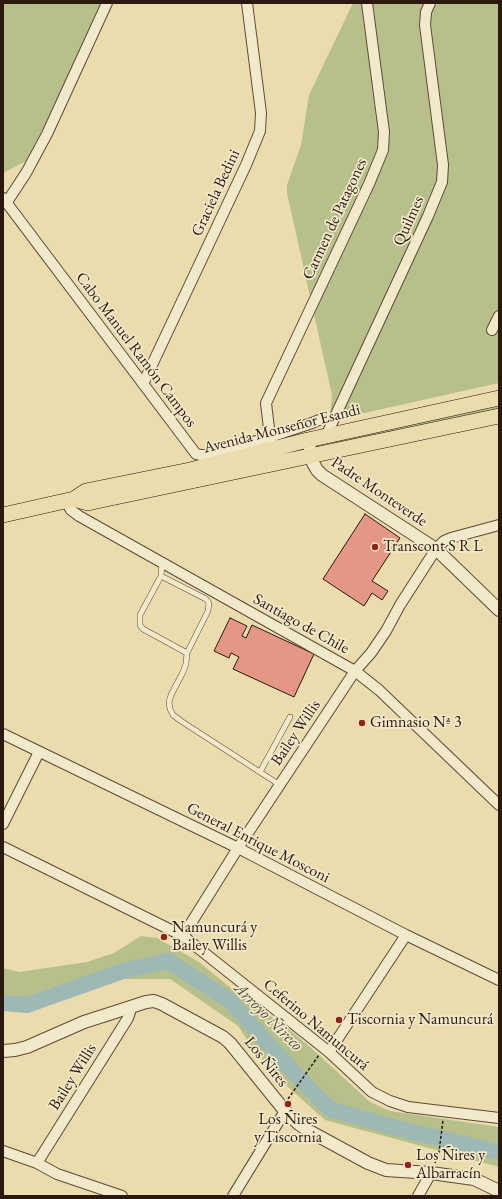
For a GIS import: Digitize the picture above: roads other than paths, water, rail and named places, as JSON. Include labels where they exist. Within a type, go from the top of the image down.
[{"type":"main road","name":"Avenida Monseñor Esandi","points":[[3,515],[70,500],[88,503],[308,440],[499,398]]},
{"type":"main road","name":"Avenida Monseñor Esandi","points":[[274,450],[312,456],[499,416]]},
{"type":"street","points":[[5,200],[26,173],[47,134],[107,3]]},
{"type":"street","name":"Graciela Bedini","points":[[142,384],[246,165],[260,131],[261,113],[246,3]]},
{"type":"street","name":"Carmen de Patagones","points":[[274,450],[266,403],[369,184],[383,150],[384,132],[367,3]]},
{"type":"street","name":"Quilmes","points":[[326,436],[428,216],[442,182],[443,164],[425,25],[426,12],[430,3]]},
{"type":"street","name":"Cabo Manuel Ramón Campos","points":[[5,200],[142,384],[192,450],[198,455],[274,450],[312,423],[319,420]]},
{"type":"street","points":[[492,330],[499,316]]},
{"type":"street","name":"Padre Monteverde","points":[[308,440],[317,470],[322,475],[436,549],[499,610]]},
{"type":"street","name":"Santiago de Chile","points":[[70,500],[69,508],[74,512],[355,671],[379,690],[499,805]]},
{"type":"street","points":[[436,549],[444,541],[451,538],[499,525]]},
{"type":"street","name":"Bailey Willis","points":[[183,936],[238,848],[355,671],[371,653],[386,631],[400,605],[436,549]]},
{"type":"street","name":"General Enrique Mosconi","points":[[3,734],[238,848],[499,980]]},
{"type":"street","points":[[3,824],[39,752]]},
{"type":"street","name":"Ceferino Namuncurá","points":[[3,847],[183,936],[329,1052],[372,1092],[390,1101],[408,1107],[499,1118]]},
{"type":"street","points":[[329,1052],[406,934]]},
{"type":"street","name":"Los Ñires","points":[[3,1051],[27,1047],[84,1022],[132,1006],[154,1001],[169,1007],[223,1037],[230,1043],[285,1111],[309,1131],[377,1168],[474,1179],[499,1191]]},
{"type":"street","name":"Bailey Willis","points":[[37,1163],[128,1018],[132,1006]]},
{"type":"street","points":[[233,1196],[285,1111]]},
{"type":"street","points":[[3,1151],[37,1163],[57,1174],[122,1196]]},
{"type":"street","points":[[418,1196],[431,1173]]},
{"type":"lane","points":[[162,563],[161,576],[140,615],[140,625],[144,629],[187,653]]},
{"type":"lane","points":[[161,576],[206,599],[209,603],[208,611],[187,653],[184,672],[169,702],[173,715],[193,730],[280,785]]},
{"type":"lane","points":[[260,772],[290,717]]},
{"type":"waterway","name":"Arroyo Ñireco","points":[[3,1003],[27,1005],[126,970],[168,961],[230,1001],[297,1076],[330,1109],[396,1128],[499,1152]]},
{"type":"place","name":"Transcont S R L","points":[[375,547]]},
{"type":"place","name":"Gimnasio Nª 3","points":[[362,723]]},
{"type":"place","name":"Namuncurá y Bailey Willis","points":[[164,937]]},
{"type":"place","name":"Tiscornia y Namuncurá","points":[[339,1020]]},
{"type":"place","name":"Los Ñires y Tiscornia","points":[[288,1104]]},
{"type":"place","name":"Los Ñires y Albarracín","points":[[408,1165]]}]
